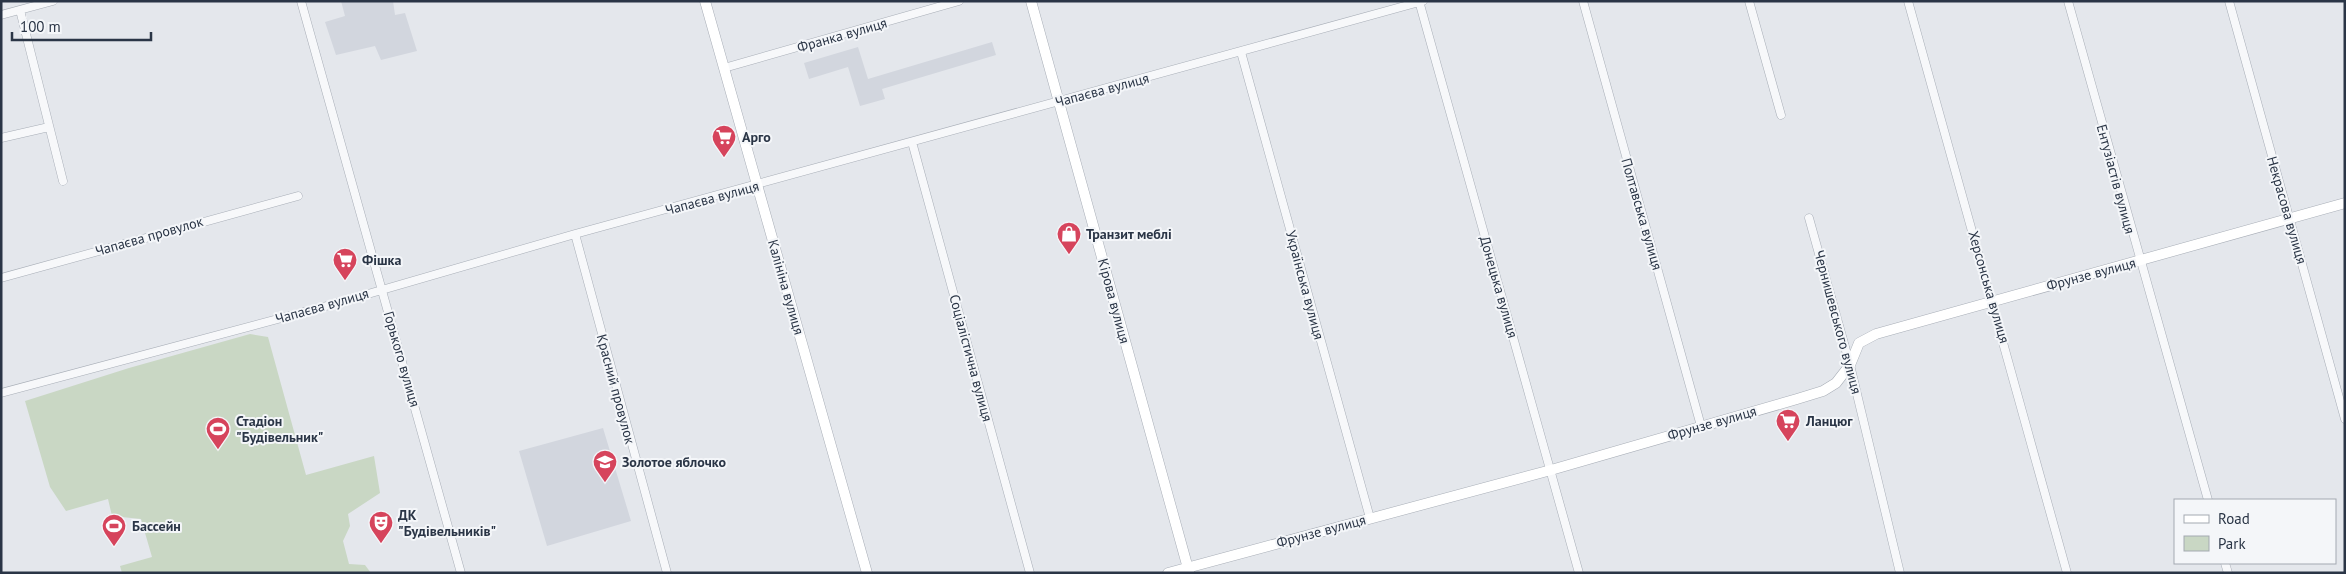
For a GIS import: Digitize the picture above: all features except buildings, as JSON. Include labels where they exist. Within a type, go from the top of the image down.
[{"type":"street","points":[[1,15],[53,1]]},
{"type":"street","name":"Горького вулиця","points":[[301,1],[461,573]]},
{"type":"street","name":"Калініна вулиця","points":[[705,1],[868,573]]},
{"type":"street","name":"Франка вулиця","points":[[724,68],[959,1]]},
{"type":"street","name":"Кірова вулиця","points":[[1031,1],[1188,570]]},
{"type":"street","name":"Полтавська вулиця","points":[[1582,1],[1701,426]]},
{"type":"street","points":[[1749,1],[1781,115]]},
{"type":"street","name":"Херсонська вулиця","points":[[1908,1],[1993,301],[2067,573]]},
{"type":"street","name":"Ентузіастів вулиця","points":[[2068,1],[2139,261],[2208,499]]},
{"type":"street","name":"Некрасова вулиця","points":[[2229,1],[2345,419]]},
{"type":"street","name":"Чапаєва вулиця","points":[[1,394],[320,308],[382,288],[575,234],[758,186],[1420,2]]},
{"type":"street","name":"Донецька вулиця","points":[[1420,2],[1579,573]]},
{"type":"street","points":[[20,10],[63,181]]},
{"type":"street","name":"Українська вулиця","points":[[1241,52],[1370,518]]},
{"type":"street","points":[[1,138],[49,127]]},
{"type":"street","name":"Соціалістична вулиця","points":[[912,142],[1030,573]]},
{"type":"street","name":"Чапаєва провулок","points":[[1,278],[298,196]]},
{"type":"street","name":"Фрунзе вулиця","points":[[1168,573],[1188,570],[1370,518],[1551,470],[1823,391],[1836,383],[1850,365],[1859,343],[1876,334],[2345,203]]},
{"type":"street","name":"Чернишевського вулиця","points":[[1809,218],[1850,365],[1900,573]]},
{"type":"street","name":"Красний провулок","points":[[575,234],[667,573]]},
{"type":"shaded area","points":[[341,1],[393,1],[395,15],[405,13],[417,51],[381,60],[375,46],[336,55],[325,22],[345,16]]},
{"type":"shaded area","points":[[992,42],[996,55],[882,89],[885,99],[860,106],[848,67],[809,79],[804,63],[858,47],[868,79]]},
{"type":"shaded area","points":[[603,428],[631,521],[547,546],[519,451]]},
{"type":"green space","points":[[250,334],[268,337],[306,475],[374,456],[380,493],[348,514],[350,526],[343,541],[349,564],[365,565],[371,573],[122,573],[120,566],[152,557],[141,519],[112,516],[108,499],[66,511],[50,487],[25,401],[129,368]]},
{"type":"place","name":"Арго","points":[[724,158]]},
{"type":"place","name":"Транзит меблі","points":[[1069,255]]},
{"type":"place","name":"Фішка","points":[[345,281]]},
{"type":"place","name":"Ланцюг","points":[[1788,442]]},
{"type":"place","name":"Стадіон \"Будівельник\"","points":[[218,450]]},
{"type":"place","name":"Золотое яблочко","points":[[605,483]]},
{"type":"place","name":"ДК \"Будівельників\"","points":[[381,544]]},
{"type":"place","name":"Бассейн","points":[[114,547]]}]
